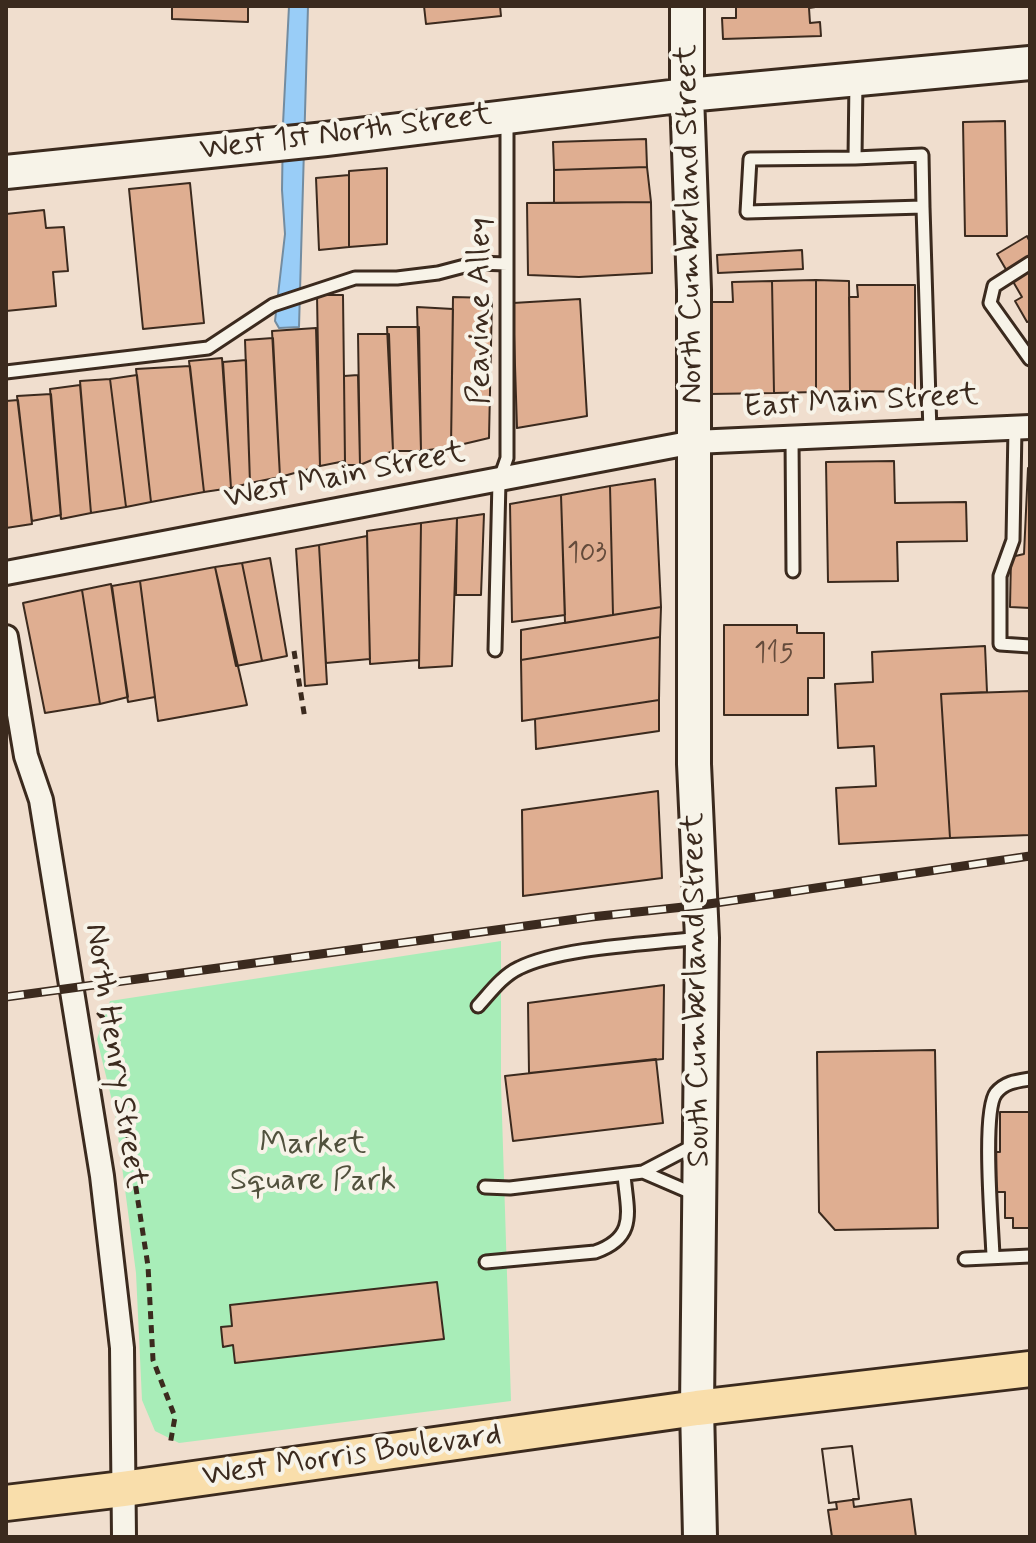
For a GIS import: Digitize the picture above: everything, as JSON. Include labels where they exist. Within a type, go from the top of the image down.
[{"type":"main road","name":"North Cumberland Street","points":[[687,6],[694,290],[694,442]]},
{"type":"main road","name":"West 1st North Street","points":[[6,172],[326,139],[687,95],[1030,63]]},
{"type":"main road","name":"South Cumberland Street","points":[[694,442],[694,764],[702,938],[697,1408],[700,1537]]},
{"type":"main road","name":"West Morris Boulevard","points":[[6,1503],[697,1408],[1030,1369]]},
{"type":"street","name":"East Main Street","points":[[694,442],[1022,428]]},
{"type":"street","name":"West Main Street","points":[[6,573],[694,442]]},
{"type":"street","name":"North Henry Street","points":[[6,637],[26,756],[41,800],[102,1176],[122,1348],[124,1537]]},
{"type":"lane","points":[[855,158],[856,79]]},
{"type":"lane","name":"Peavine Alley","points":[[495,650],[499,481],[507,458],[507,115]]},
{"type":"lane","points":[[923,207],[747,212],[750,159],[922,155],[930,432]]},
{"type":"lane","points":[[6,372],[208,348],[273,305],[355,278],[397,278],[438,273],[476,263],[507,264]]},
{"type":"lane","points":[[1030,263],[994,286],[990,303],[1030,359]]},
{"type":"lane","points":[[1022,428],[1013,540],[1000,576],[1000,644],[1030,646]]},
{"type":"lane","points":[[792,438],[793,571]]},
{"type":"lane","points":[[478,1006],[505,976],[519,967],[544,959],[702,938]]},
{"type":"lane","points":[[993,1256],[989,1137],[991,1102],[1009,1082],[1030,1079]]},
{"type":"lane","points":[[485,1187],[510,1188],[643,1172],[689,1148],[700,1132]]},
{"type":"lane","points":[[643,1172],[681,1186],[700,1197]]},
{"type":"lane","points":[[486,1262],[595,1252],[607,1248],[624,1234],[628,1222],[624,1175]]},
{"type":"lane","points":[[965,1259],[1030,1256]]},
{"type":"path","points":[[294,651],[305,719]]},
{"type":"path","points":[[97,1011],[117,1034],[122,1068]]},
{"type":"path","points":[[125,1117],[148,1266],[153,1360],[175,1417],[170,1445]]},
{"type":"shaded area","points":[[6,6],[1030,6],[1030,1537],[6,1537]]},
{"type":"green space","name":"Market Square Park","points":[[501,941],[501,1084],[511,1401],[179,1443],[155,1431],[142,1400],[136,1273],[115,1113],[97,1039],[110,1001]]},
{"type":"water","points":[[289,6],[308,6],[299,327],[279,328],[275,321],[285,234],[283,124]]},
{"type":"building","points":[[172,6],[248,6],[248,22],[172,19]]},
{"type":"building","points":[[424,6],[500,6],[501,16],[426,24]]},
{"type":"building","points":[[736,6],[822,6],[809,8],[810,23],[820,22],[821,36],[723,39],[722,18],[736,18]]},
{"type":"building","points":[[1005,121],[1007,236],[965,236],[963,122]]},
{"type":"building","points":[[646,139],[647,167],[554,170],[553,142]]},
{"type":"building","points":[[647,167],[651,202],[554,203],[554,170]]},
{"type":"building","points":[[387,168],[387,244],[349,247],[349,171]]},
{"type":"building","points":[[349,175],[349,247],[319,250],[316,178]]},
{"type":"building","points":[[190,183],[204,323],[143,329],[129,189]]},
{"type":"building","points":[[651,202],[652,273],[579,277],[528,275],[527,203]]},
{"type":"building","points":[[44,210],[46,228],[64,227],[68,271],[53,272],[56,306],[6,311],[6,214]]},
{"type":"building","points":[[1027,236],[1030,242],[1030,321],[1027,322],[1015,301],[1022,297],[997,254]]},
{"type":"building","points":[[802,250],[803,269],[718,273],[717,255]]},
{"type":"building","points":[[816,280],[849,281],[850,391],[816,392]]},
{"type":"building","points":[[816,280],[816,392],[774,393],[772,281]]},
{"type":"building","points":[[772,281],[774,393],[709,394],[707,302],[733,302],[732,282]]},
{"type":"building","points":[[857,285],[915,285],[915,392],[850,391],[849,297],[858,297]]},
{"type":"building","points":[[317,295],[343,295],[345,461],[320,466]]},
{"type":"building","points":[[453,297],[492,298],[489,438],[451,447]]},
{"type":"building","points":[[580,299],[587,416],[517,428],[513,303]]},
{"type":"building","points":[[417,307],[453,309],[451,447],[421,451]]},
{"type":"building","points":[[387,327],[419,327],[421,451],[393,451]]},
{"type":"building","points":[[316,328],[320,466],[280,477],[272,331]]},
{"type":"building","points":[[358,334],[389,334],[393,451],[360,465]]},
{"type":"building","points":[[273,338],[280,477],[250,483],[245,340]]},
{"type":"building","points":[[222,358],[231,488],[204,492],[189,361]]},
{"type":"building","points":[[246,360],[250,483],[231,488],[223,362]]},
{"type":"building","points":[[190,366],[204,492],[151,502],[136,369]]},
{"type":"building","points":[[137,375],[151,502],[126,507],[110,379]]},
{"type":"building","points":[[358,375],[360,465],[345,465],[344,376]]},
{"type":"building","points":[[110,379],[126,507],[91,513],[80,381]]},
{"type":"building","points":[[80,385],[91,513],[61,519],[50,389]]},
{"type":"building","points":[[51,394],[61,515],[32,521],[17,396]]},
{"type":"building","points":[[18,400],[32,524],[6,528],[6,401]]},
{"type":"building","points":[[894,461],[895,503],[966,502],[967,541],[897,542],[898,581],[828,582],[826,462]]},
{"type":"building","points":[[1028,468],[1030,608],[1010,607],[1011,557],[1024,554]]},
{"type":"building","points":[[655,479],[661,607],[613,615],[610,486]]},
{"type":"building","points":[[610,486],[613,615],[565,623],[561,495]]},
{"type":"building","points":[[561,495],[565,615],[512,622],[510,504]]},
{"type":"building","points":[[484,514],[481,595],[456,595],[457,518]]},
{"type":"building","points":[[457,518],[452,666],[419,668],[421,523]]},
{"type":"building","points":[[421,523],[419,660],[370,664],[367,531]]},
{"type":"building","points":[[367,536],[370,659],[326,663],[319,545]]},
{"type":"building","points":[[319,545],[327,684],[305,686],[296,549]]},
{"type":"building","points":[[270,558],[287,656],[262,661],[242,563]]},
{"type":"building","points":[[242,563],[262,661],[236,666],[215,567]]},
{"type":"building","points":[[215,567],[247,705],[158,721],[140,581]]},
{"type":"building","points":[[140,581],[155,697],[128,702],[112,586]]},
{"type":"building","points":[[111,584],[128,697],[100,704],[82,590]]},
{"type":"building","points":[[82,590],[100,704],[45,713],[23,603]]},
{"type":"building","points":[[661,607],[660,637],[521,660],[521,630]]},
{"type":"building","points":[[724,625],[797,625],[797,633],[824,633],[824,678],[808,678],[808,715],[724,715]]},
{"type":"building","points":[[660,637],[659,700],[522,721],[521,660]]},
{"type":"building","points":[[985,646],[987,692],[941,694],[950,838],[839,844],[836,788],[876,786],[874,746],[838,748],[835,684],[873,682],[872,652]]},
{"type":"building","points":[[1030,691],[1030,835],[950,838],[941,694]]},
{"type":"building","points":[[659,700],[659,731],[536,749],[535,719]]},
{"type":"building","points":[[658,791],[662,878],[523,896],[522,810]]},
{"type":"building","points":[[664,985],[663,1059],[529,1073],[528,1003]]},
{"type":"building","points":[[935,1050],[938,1228],[835,1230],[819,1212],[817,1052]]},
{"type":"building","points":[[656,1059],[663,1123],[513,1141],[505,1076]]},
{"type":"building","points":[[1000,1112],[1030,1112],[1030,1228],[1013,1228],[1013,1218],[1005,1218],[1005,1192],[996,1192],[995,1152],[1000,1152]]},
{"type":"building","points":[[437,1282],[444,1339],[235,1363],[233,1345],[223,1347],[221,1327],[232,1326],[230,1305]]},
{"type":"building","points":[[852,1446],[859,1499],[853,1499],[854,1507],[911,1499],[916,1537],[832,1537],[828,1510],[837,1509],[836,1502],[829,1503],[822,1449]]},
{"type":"building","points":[[852,1446],[859,1499],[829,1503],[822,1449]]},
{"type":"railway","points":[[6,997],[591,917],[702,905],[1030,856]]}]
